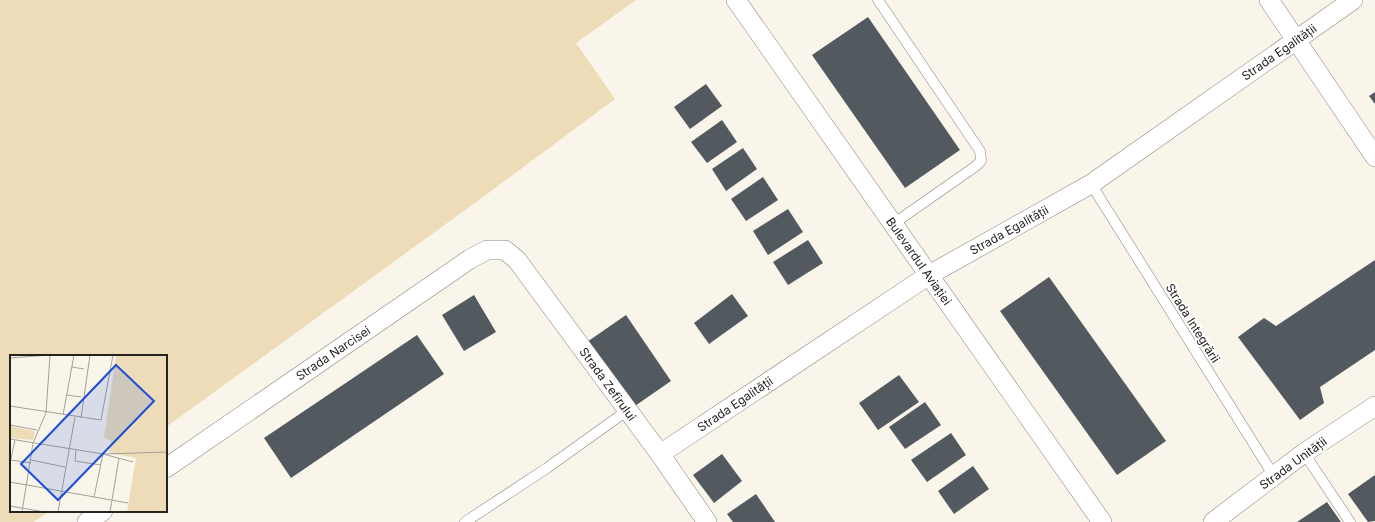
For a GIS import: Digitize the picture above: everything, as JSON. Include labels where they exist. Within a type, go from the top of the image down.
[{"type":"street","name":"Bulevardul Aviației","points":[[736,0],[1102,522]]},
{"type":"street","points":[[1269,0],[1375,157]]},
{"type":"street","name":"Strada Egalității","points":[[660,454],[929,275],[1091,184],[1353,0]]},
{"type":"street","name":"Strada Narcisei","points":[[167,467],[470,259],[487,250],[505,250]]},
{"type":"street","name":"Strada Zefirului","points":[[505,250],[517,260],[660,454],[707,522]]},
{"type":"street","name":"Strada Unității","points":[[1213,522],[1304,453],[1375,406]]},
{"type":"street","points":[[87,522],[102,512]]},
{"type":"lane","points":[[878,0],[980,151],[981,161],[893,224]]},
{"type":"lane","name":"Strada Integrării","points":[[1091,184],[1274,476]]},
{"type":"lane","points":[[465,522],[547,468],[628,410]]},
{"type":"lane","points":[[1304,453],[1350,522]]},
{"type":"shaded area","points":[[0,0],[636,0],[576,43],[615,99],[479,200],[167,426],[167,355],[10,355],[10,512],[49,512],[34,522],[0,522]]},
{"type":"building","points":[[868,17],[960,150],[905,188],[812,55]]},
{"type":"building","points":[[706,84],[722,106],[690,129],[674,107]]},
{"type":"building","points":[[1375,92],[1375,104],[1369,96]]},
{"type":"building","points":[[722,120],[737,142],[707,163],[691,142]]},
{"type":"building","points":[[743,148],[757,169],[726,191],[712,169]]},
{"type":"building","points":[[763,177],[778,200],[746,221],[731,199]]},
{"type":"building","points":[[788,209],[803,232],[768,255],[753,231]]},
{"type":"building","points":[[808,240],[823,263],[788,285],[773,262]]},
{"type":"building","points":[[1375,260],[1375,350],[1320,387],[1324,403],[1300,420],[1238,337],[1264,318],[1276,326]]},
{"type":"building","points":[[1049,277],[1166,441],[1117,475],[1000,311]]},
{"type":"building","points":[[732,294],[748,316],[709,344],[694,323]]},
{"type":"building","points":[[474,295],[496,332],[464,351],[442,315]]},
{"type":"building","points":[[626,315],[671,381],[632,408],[587,342]]},
{"type":"building","points":[[417,335],[444,374],[291,478],[264,438]]},
{"type":"building","points":[[899,375],[919,402],[878,430],[859,403]]},
{"type":"building","points":[[925,402],[941,425],[905,449],[889,427]]},
{"type":"building","points":[[951,433],[966,455],[927,482],[911,460]]},
{"type":"building","points":[[722,454],[742,481],[714,503],[693,475]]},
{"type":"building","points":[[973,466],[989,489],[954,514],[938,491]]},
{"type":"building","points":[[1375,475],[1375,521],[1368,522],[1348,494]]},
{"type":"building","points":[[756,494],[775,522],[733,522],[727,514]]},
{"type":"building","points":[[1327,502],[1341,522],[1297,522]]}]
